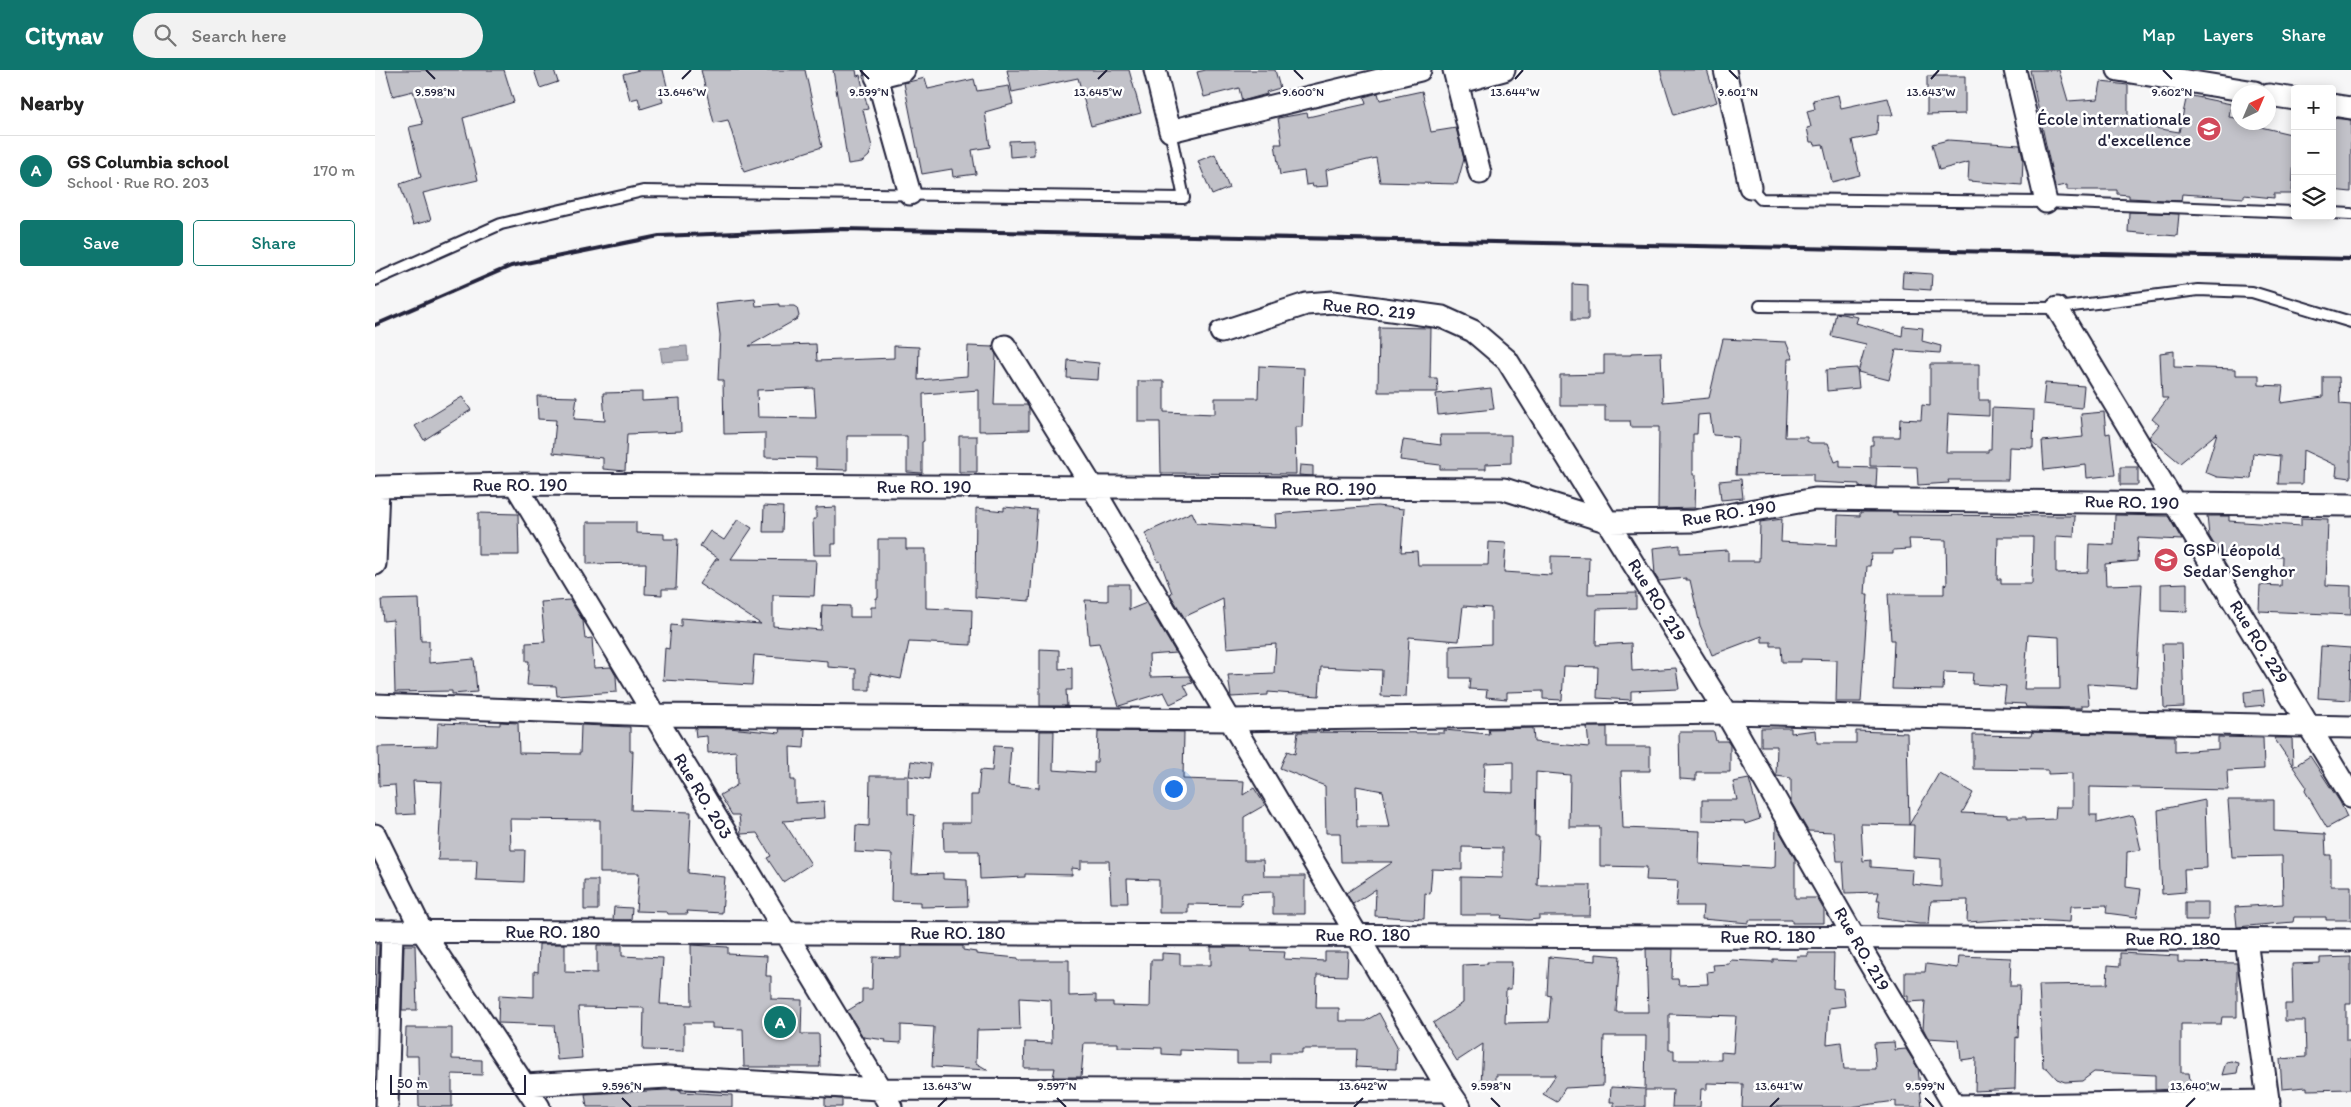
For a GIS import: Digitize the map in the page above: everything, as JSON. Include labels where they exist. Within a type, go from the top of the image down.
[{"type":"street","points":[[904,70],[876,74],[909,194]]},
{"type":"street","points":[[1155,70],[1171,131],[1419,70]]},
{"type":"street","points":[[1480,173],[1455,76],[1504,70]]},
{"type":"street","points":[[1725,70],[1750,187]]},
{"type":"street","points":[[2015,70],[2046,202]]},
{"type":"street","points":[[2118,70],[2231,88]]},
{"type":"street","points":[[2276,96],[2291,98]]},
{"type":"street","points":[[2336,106],[2351,108]]},
{"type":"street","name":"Rue RO. 219","points":[[1221,332],[1306,304],[1333,302],[1442,317],[1473,331],[1507,360],[1726,713],[1854,937],[1955,1106]]},
{"type":"street","name":"Rue RO. 229","points":[[2057,308],[2173,503],[2311,726],[2351,796]]},
{"type":"street","points":[[1005,346],[1093,488],[1454,1099]]},
{"type":"street","name":"Rue RO. 190","points":[[375,564],[378,487],[515,484],[1504,489],[1609,522],[1695,521],[1815,499],[2351,505]]},
{"type":"street","name":"Rue RO. 203","points":[[515,484],[891,1107]]},
{"type":"street","points":[[375,705],[654,715],[1229,720],[1726,713],[2351,727]]},
{"type":"street","points":[[375,835],[422,931],[539,1107]]},
{"type":"street","points":[[384,931],[387,1107]]},
{"type":"street","name":"Rue RO. 180","points":[[384,931],[2351,940]]},
{"type":"street","points":[[1955,1106],[2269,1104],[2246,940]]},
{"type":"street","points":[[525,1085],[668,1077],[880,1089],[1454,1099]]},
{"type":"lane","points":[[375,280],[501,224],[643,191],[1184,198],[1171,131]]},
{"type":"lane","points":[[1750,187],[1761,199],[2046,202],[2291,212]]},
{"type":"lane","points":[[2336,213],[2351,214]]},
{"type":"lane","points":[[1760,306],[2057,308],[2198,290],[2252,292],[2351,322]]},
{"type":"shaded area","points":[[687,346],[688,360],[662,362],[660,348]]},
{"type":"building","points":[[386,70],[504,70],[514,102],[463,118],[478,180],[423,193],[431,220],[413,225],[400,184],[421,177],[409,127],[423,124],[413,91],[393,96]]},
{"type":"building","points":[[534,70],[554,70],[558,82],[540,88]]},
{"type":"building","points":[[639,70],[663,70],[668,90],[660,92],[663,102],[641,109],[638,98],[630,100],[623,74]]},
{"type":"building","points":[[701,70],[805,70],[822,147],[744,172],[728,120],[714,123]]},
{"type":"building","points":[[833,70],[856,70],[857,76],[860,75],[868,109],[863,110],[872,147],[869,156],[862,162],[848,164]]},
{"type":"building","points":[[1007,70],[1129,70],[1141,113],[1091,126],[1078,78],[1012,92]]},
{"type":"building","points":[[1206,70],[1275,70],[1280,88],[1242,101],[1239,88],[1204,97],[1197,72]]},
{"type":"building","points":[[1660,70],[1707,70],[1717,102],[1674,115]]},
{"type":"building","points":[[2030,70],[2059,70],[2068,101],[2098,99],[2101,82],[2128,85],[2128,117],[2149,117],[2149,127],[2179,132],[2187,95],[2231,104],[2229,117],[2231,117],[2231,130],[2273,130],[2291,134],[2291,194],[2274,194],[2274,198],[2244,195],[2244,198],[2182,194],[2181,201],[2129,198],[2129,195],[2117,194],[2117,190],[2067,190],[2067,185],[2055,187]]},
{"type":"building","points":[[1927,76],[1965,76],[1965,114],[1927,115]]},
{"type":"building","points":[[925,78],[928,89],[974,79],[977,91],[1009,86],[1013,104],[985,112],[990,147],[972,150],[976,174],[953,177],[952,169],[922,174],[904,83]]},
{"type":"building","points":[[1422,91],[1431,132],[1456,128],[1464,159],[1457,184],[1380,182],[1376,158],[1326,170],[1328,186],[1313,187],[1312,184],[1306,185],[1304,171],[1280,175],[1275,144],[1282,144],[1278,118],[1307,113],[1308,117],[1366,104],[1364,97],[1378,93],[1380,100]]},
{"type":"building","points":[[1838,95],[1841,108],[1888,98],[1893,115],[1878,115],[1877,135],[1852,140],[1860,175],[1832,182],[1823,144],[1815,145],[1814,142],[1810,142],[1807,128],[1811,127],[1807,111],[1815,109],[1813,100]]},
{"type":"building","points":[[2336,118],[2351,120],[2351,192],[2336,190]]},
{"type":"building","points":[[1034,140],[1034,155],[1010,157],[1009,141]]},
{"type":"building","points":[[1948,140],[2020,145],[2023,159],[2022,185],[1968,181],[1969,162],[1939,170],[1932,144]]},
{"type":"building","points":[[1215,154],[1229,188],[1212,195],[1198,161]]},
{"type":"building","points":[[2129,212],[2179,214],[2177,236],[2128,232]]},
{"type":"building","points":[[1903,272],[1932,274],[1931,290],[1902,288]]},
{"type":"building","points":[[1572,284],[1588,285],[1588,320],[1572,320]]},
{"type":"building","points":[[755,299],[756,306],[779,304],[779,306],[794,306],[797,308],[799,316],[797,319],[749,346],[816,344],[817,361],[894,358],[894,346],[919,347],[918,380],[967,376],[968,346],[993,347],[996,355],[994,405],[1027,405],[1029,408],[1029,430],[979,431],[979,390],[923,394],[924,441],[922,442],[922,473],[907,472],[907,436],[847,436],[847,470],[816,469],[816,458],[765,457],[765,433],[724,434],[723,380],[718,380],[720,335],[716,303]],"holes":[[[814,388],[816,418],[758,417],[757,390]]]},
{"type":"building","points":[[1836,313],[1858,317],[1856,323],[1902,336],[1903,326],[1923,328],[1922,341],[1941,346],[1940,353],[1896,350],[1889,380],[1858,372],[1866,344],[1831,336]]},
{"type":"building","points":[[1379,327],[1431,328],[1430,378],[1437,378],[1438,392],[1378,392]]},
{"type":"building","points":[[1723,339],[1786,342],[1793,359],[1788,359],[1785,437],[1807,437],[1807,441],[1811,443],[1828,443],[1835,462],[1840,460],[1840,467],[1877,468],[1876,487],[1859,487],[1859,484],[1813,482],[1813,474],[1736,475],[1738,437],[1713,435],[1710,414],[1698,415],[1697,434],[1693,434],[1693,475],[1696,475],[1695,508],[1658,509],[1659,427],[1631,427],[1630,421],[1605,421],[1605,406],[1560,406],[1560,375],[1604,374],[1604,355],[1631,355],[1631,353],[1661,352],[1663,402],[1709,398]]},
{"type":"building","points":[[2174,351],[2174,367],[2236,369],[2236,375],[2259,375],[2259,385],[2283,386],[2281,403],[2323,397],[2323,377],[2339,377],[2340,404],[2351,405],[2351,478],[2336,476],[2337,466],[2303,450],[2302,484],[2278,484],[2280,456],[2253,453],[2251,479],[2217,477],[2205,472],[2217,433],[2180,463],[2149,437],[2159,425],[2152,419],[2168,398],[2162,398],[2160,353]]},
{"type":"building","points":[[1068,360],[1099,363],[1098,380],[1067,378]]},
{"type":"building","points":[[1930,364],[1979,364],[1979,400],[1989,400],[1989,416],[1948,414],[1946,452],[1988,452],[1988,449],[1991,449],[1992,408],[2034,410],[2033,448],[2009,447],[2008,480],[1948,480],[1949,483],[1918,485],[1917,467],[1870,466],[1870,445],[1873,445],[1873,437],[1899,437],[1900,419],[1921,420],[1922,405],[1930,406]]},
{"type":"building","points":[[1259,366],[1304,368],[1302,427],[1295,427],[1296,474],[1161,473],[1160,422],[1138,422],[1138,381],[1164,381],[1164,412],[1215,414],[1215,398],[1258,398]]},
{"type":"building","points":[[1857,368],[1859,388],[1827,391],[1826,370]]},
{"type":"building","points":[[2045,383],[2084,386],[2082,408],[2043,404]]},
{"type":"building","points":[[1491,388],[1494,409],[1438,415],[1436,394]]},
{"type":"building","points":[[642,392],[642,401],[680,399],[681,432],[627,434],[625,471],[603,469],[603,458],[553,453],[556,420],[538,419],[537,396],[577,397],[574,419],[605,421],[603,393]]},
{"type":"building","points":[[462,397],[471,410],[424,440],[415,426]]},
{"type":"building","points":[[2104,412],[2106,434],[2110,433],[2115,475],[2087,478],[2086,465],[2044,470],[2042,441],[2083,437],[2081,414]]},
{"type":"building","points":[[1440,435],[1511,435],[1511,463],[1486,464],[1486,469],[1440,469],[1440,465],[1400,460],[1403,440],[1441,445]]},
{"type":"building","points":[[959,436],[977,436],[977,472],[959,472]]},
{"type":"building","points":[[1300,465],[1313,466],[1313,476],[1299,475]]},
{"type":"building","points":[[2120,467],[2138,467],[2138,485],[2120,485]]},
{"type":"building","points":[[1741,479],[1743,498],[1721,500],[1719,481]]},
{"type":"building","points":[[764,506],[783,507],[782,532],[763,532]]},
{"type":"building","points":[[1377,506],[1404,509],[1401,552],[1417,551],[1418,565],[1488,565],[1489,542],[1506,543],[1504,572],[1551,575],[1551,556],[1589,557],[1588,594],[1636,593],[1636,608],[1597,609],[1596,645],[1631,643],[1632,671],[1676,668],[1679,689],[1631,691],[1631,700],[1597,698],[1598,667],[1564,666],[1562,700],[1543,699],[1543,691],[1507,692],[1507,699],[1486,697],[1487,690],[1469,689],[1470,678],[1450,678],[1450,646],[1491,644],[1491,608],[1463,606],[1459,641],[1409,637],[1406,697],[1381,696],[1382,670],[1321,667],[1319,696],[1268,692],[1268,695],[1231,697],[1228,675],[1274,673],[1276,644],[1227,648],[1223,599],[1184,617],[1170,594],[1172,593],[1160,561],[1158,562],[1145,533],[1192,512],[1197,523],[1276,528],[1275,514]]},
{"type":"building","points":[[836,507],[836,544],[832,544],[832,555],[814,555],[813,519],[816,519],[816,508]]},
{"type":"building","points":[[1004,507],[1037,510],[1030,601],[975,597],[976,508],[1004,511]]},
{"type":"building","points":[[1860,512],[1897,512],[1897,515],[2075,516],[2074,537],[2056,536],[2056,573],[2088,572],[2089,544],[2114,545],[2115,515],[2168,516],[2182,540],[2138,538],[2137,561],[2105,564],[2106,585],[2142,584],[2136,687],[2087,684],[2089,705],[2082,705],[2082,708],[2026,707],[2025,704],[2004,703],[2006,686],[1972,684],[1973,673],[1944,672],[1943,690],[1892,689],[1894,640],[1891,640],[1888,594],[1944,594],[1944,584],[1947,585],[1946,540],[1909,539],[1910,549],[1893,550],[1893,554],[1871,554],[1870,566],[1867,566],[1865,594],[1868,594],[1861,702],[1836,702],[1837,660],[1801,659],[1801,662],[1782,662],[1781,646],[1771,646],[1771,642],[1762,642],[1762,636],[1712,655],[1700,625],[1690,580],[1686,580],[1686,578],[1659,581],[1655,575],[1653,548],[1680,545],[1680,553],[1728,550],[1728,561],[1759,561],[1760,522],[1782,519],[1781,542],[1837,545],[1838,515],[1860,516]],"holes":[[[1998,537],[2033,537],[2032,584],[2001,584],[2001,579],[1997,579]],[[2028,635],[2059,637],[2060,689],[2024,689]]]},
{"type":"building","points":[[478,513],[518,514],[519,555],[478,555]]},
{"type":"building","points":[[2207,516],[2229,516],[2229,521],[2301,526],[2301,518],[2328,519],[2326,585],[2351,586],[2351,615],[2259,611],[2260,585],[2281,586],[2282,556],[2220,554],[2209,536]]},
{"type":"building","points":[[738,519],[752,528],[731,559],[816,560],[814,596],[773,595],[773,626],[821,630],[822,605],[850,606],[850,617],[871,617],[871,607],[876,607],[876,598],[878,598],[878,539],[906,539],[906,549],[926,549],[926,608],[972,610],[971,645],[909,642],[901,679],[870,673],[870,690],[856,690],[856,669],[828,667],[828,661],[754,655],[752,685],[663,680],[665,648],[669,649],[671,625],[681,626],[681,618],[761,624],[699,584],[716,559],[719,559],[700,546],[710,531],[724,540]]},
{"type":"building","points":[[587,522],[636,522],[636,533],[664,534],[664,539],[678,539],[676,589],[662,589],[662,595],[645,594],[646,563],[587,564]]},
{"type":"building","points":[[2187,583],[2187,612],[2161,611],[2161,584]]},
{"type":"building","points":[[1108,584],[1129,584],[1129,610],[1146,603],[1176,653],[1149,655],[1150,677],[1189,676],[1193,683],[1184,685],[1189,695],[1170,704],[1164,692],[1119,706],[1099,643],[1089,644],[1085,600],[1108,601]]},
{"type":"building","points":[[419,599],[421,641],[429,641],[429,663],[474,659],[477,692],[452,694],[452,691],[395,692],[393,620],[383,621],[381,600]]},
{"type":"building","points":[[570,600],[583,621],[585,639],[592,638],[594,668],[611,667],[616,676],[617,692],[557,696],[556,686],[527,685],[529,661],[526,661],[526,643],[545,642],[541,602]]},
{"type":"building","points":[[2162,644],[2182,644],[2184,707],[2164,708]]},
{"type":"building","points":[[2321,646],[2351,648],[2350,700],[2318,698]]},
{"type":"building","points":[[1040,649],[1059,650],[1059,669],[1072,668],[1072,690],[1066,690],[1067,706],[1040,706]]},
{"type":"building","points":[[2263,690],[2265,705],[2245,707],[2244,692]]},
{"type":"building","points":[[500,722],[518,723],[519,753],[580,754],[581,725],[630,727],[630,751],[633,751],[631,810],[691,812],[688,873],[725,877],[722,913],[687,911],[688,914],[668,914],[667,912],[636,911],[639,873],[600,873],[600,820],[510,819],[511,850],[525,850],[524,882],[476,880],[477,860],[438,860],[442,782],[413,781],[415,814],[397,815],[395,785],[379,786],[378,747],[437,746],[438,723],[500,725]]},
{"type":"building","points":[[1587,727],[1607,727],[1607,747],[1650,747],[1650,771],[1621,771],[1623,828],[1700,831],[1699,864],[1775,867],[1776,825],[1795,859],[1795,898],[1817,898],[1824,910],[1824,923],[1792,923],[1792,920],[1749,920],[1749,923],[1702,919],[1703,906],[1676,906],[1678,881],[1646,880],[1647,867],[1600,866],[1600,827],[1569,827],[1570,775],[1536,772],[1535,836],[1539,836],[1537,885],[1591,885],[1590,916],[1539,916],[1539,919],[1528,920],[1501,918],[1502,915],[1461,915],[1461,877],[1503,878],[1503,848],[1462,847],[1462,870],[1432,869],[1430,894],[1425,893],[1424,919],[1375,916],[1376,889],[1353,904],[1346,893],[1393,862],[1341,862],[1340,833],[1326,833],[1325,786],[1280,768],[1287,751],[1295,754],[1298,732],[1444,733],[1444,730],[1489,734],[1488,729],[1533,728],[1534,742],[1589,747]],"holes":[[[1513,762],[1513,793],[1484,792],[1485,763]],[[1356,786],[1383,791],[1390,827],[1357,827]]]},
{"type":"building","points":[[695,728],[729,728],[780,733],[779,729],[805,729],[804,748],[790,747],[791,780],[795,780],[795,803],[824,801],[825,818],[783,821],[811,864],[783,882],[767,858],[771,856],[757,833],[741,834],[739,815],[732,815],[720,795],[737,785],[736,751],[708,753],[707,736],[696,737]]},
{"type":"building","points":[[1761,728],[1791,728],[1791,733],[1816,730],[1817,743],[1856,743],[1856,731],[1907,733],[1909,825],[1939,773],[1973,793],[1962,813],[2008,815],[2008,817],[2026,817],[2026,820],[2055,819],[2056,807],[2072,807],[2072,773],[2048,774],[2048,770],[1973,769],[1973,735],[2031,736],[2032,732],[2175,736],[2175,752],[2218,749],[2218,737],[2263,738],[2264,769],[2227,771],[2228,790],[2090,787],[2090,815],[2097,815],[2097,823],[2133,815],[2141,850],[2127,852],[2126,887],[2141,889],[2137,917],[2106,913],[2107,905],[2071,906],[2070,922],[2014,919],[1967,922],[1968,900],[1931,901],[1929,924],[1919,924],[1878,918],[1880,900],[1877,900],[1879,892],[1845,893],[1843,861],[1837,861],[1834,832],[1808,831],[1791,802],[1791,778],[1776,776],[1777,746],[1761,746]],"holes":[[[1861,824],[1914,825],[1913,857],[1941,859],[1941,887],[1912,884],[1913,870],[1871,867],[1871,860],[1863,861]]]},
{"type":"building","points":[[1040,731],[1054,731],[1053,770],[1094,773],[1094,762],[1097,762],[1098,731],[1184,732],[1183,779],[1244,781],[1243,795],[1254,788],[1265,805],[1244,817],[1244,860],[1263,860],[1264,876],[1305,876],[1305,914],[1273,914],[1273,892],[1242,893],[1241,905],[1188,904],[1188,913],[1159,913],[1159,880],[1127,879],[1128,903],[1111,903],[1109,861],[1081,861],[1081,869],[1072,868],[1072,875],[1025,874],[1025,877],[980,879],[979,851],[944,851],[943,823],[971,823],[971,795],[978,795],[980,770],[992,771],[994,746],[1011,747],[1008,785],[1039,788]]},
{"type":"building","points":[[1679,732],[1714,732],[1716,741],[1727,741],[1730,745],[1730,772],[1696,772],[1696,780],[1680,779]]},
{"type":"building","points":[[2274,738],[2292,738],[2293,766]]},
{"type":"building","points":[[2310,756],[2340,802],[2347,817],[2327,828],[2305,791],[2306,786],[2293,767]]},
{"type":"building","points":[[911,761],[931,764],[929,779],[909,776]]},
{"type":"building","points":[[870,776],[908,776],[908,814],[915,815],[912,874],[943,873],[943,879],[967,880],[968,906],[921,907],[921,902],[891,901],[892,854],[855,852],[856,825],[869,826]]},
{"type":"building","points":[[1749,779],[1760,819],[1745,824],[1744,821],[1702,820],[1702,800],[1737,800],[1733,782]]},
{"type":"building","points":[[2205,800],[2207,868],[2184,869],[2185,892],[2162,894],[2158,810]]},
{"type":"building","points":[[2228,800],[2274,800],[2274,831],[2325,834],[2326,855],[2331,855],[2331,886],[2351,886],[2351,920],[2326,920],[2326,917],[2294,917],[2293,922],[2237,927],[2235,907],[2283,904],[2282,856],[2232,857]]},
{"type":"building","points":[[584,880],[598,880],[598,910],[584,910]]},
{"type":"building","points":[[2185,902],[2208,902],[2208,920],[2185,920]]},
{"type":"building","points":[[614,907],[632,908],[631,920],[613,920]]},
{"type":"building","points":[[376,944],[379,944],[377,1009],[375,1009]]},
{"type":"building","points":[[539,944],[565,944],[565,972],[597,973],[597,945],[622,945],[622,956],[663,958],[660,1004],[692,1005],[691,945],[728,947],[728,954],[767,956],[766,976],[771,976],[771,999],[802,1000],[801,1034],[819,1034],[820,1067],[744,1067],[743,1029],[712,1028],[712,1023],[684,1023],[684,1051],[643,1050],[644,1008],[578,1007],[582,1058],[557,1060],[554,1025],[498,1023],[499,995],[534,997],[534,971],[538,972]]},
{"type":"building","points":[[404,945],[415,945],[417,1010],[402,1010]]},
{"type":"building","points":[[901,946],[963,946],[963,950],[976,952],[976,954],[1018,958],[1018,960],[1069,960],[1069,996],[1096,995],[1096,1002],[1113,1002],[1113,1006],[1150,1007],[1151,960],[1162,960],[1162,953],[1180,954],[1180,965],[1211,965],[1211,947],[1251,947],[1251,951],[1285,952],[1284,959],[1325,961],[1325,952],[1348,952],[1347,976],[1317,975],[1316,1008],[1339,1008],[1339,1021],[1365,1021],[1379,1013],[1397,1046],[1396,1069],[1356,1067],[1357,1049],[1302,1049],[1302,1053],[1271,1053],[1271,1063],[1237,1063],[1237,1052],[1180,1050],[1180,1055],[1162,1054],[1162,1048],[1118,1047],[1118,1043],[1084,1043],[1081,1077],[1053,1077],[1055,1068],[1024,1068],[1025,1042],[1052,1043],[1051,1000],[1019,998],[1020,1029],[977,1030],[976,1063],[988,1070],[932,1067],[934,1027],[901,1025],[901,1043],[885,1042],[886,1040],[863,1037],[847,1011],[862,1002],[862,989],[872,989],[873,957],[901,958]]},
{"type":"building","points":[[1646,949],[1673,949],[1672,979],[1678,979],[1679,985],[1708,984],[1707,972],[1714,971],[1713,965],[1729,964],[1730,960],[1773,962],[1773,959],[1796,960],[1797,956],[1808,956],[1808,953],[1834,953],[1833,988],[1843,989],[1845,1006],[1829,1008],[1827,1044],[1841,1042],[1844,1069],[1876,1069],[1874,1043],[1894,1042],[1895,1050],[1906,1049],[1918,1068],[1922,1107],[1896,1107],[1896,1101],[1850,1107],[1742,1107],[1743,1084],[1707,1083],[1707,1089],[1701,1089],[1700,1107],[1672,1107],[1673,1090],[1645,1090],[1645,1107],[1614,1107],[1614,1102],[1610,1102],[1611,1087],[1645,1089],[1646,1036],[1604,1036],[1603,1086],[1565,1088],[1557,1102],[1543,1094],[1556,1075],[1496,1075],[1496,1087],[1481,1086],[1483,1044],[1457,1061],[1433,1023],[1463,1003],[1463,965],[1487,964],[1487,962],[1512,962],[1511,989],[1506,989],[1505,1023],[1549,1022],[1551,996],[1547,995],[1549,957],[1596,961],[1596,954],[1620,956],[1616,1012],[1648,1012]],"holes":[[[1669,1014],[1736,1016],[1733,1053],[1721,1052],[1721,1060],[1674,1060],[1674,1050],[1669,1050]]]},
{"type":"building","points":[[2120,953],[2178,956],[2178,962],[2237,963],[2237,1017],[2222,1017],[2221,1024],[2181,1024],[2181,1073],[2189,1073],[2191,1088],[2155,1090],[2155,1075],[2094,1072],[2082,1081],[2065,1082],[2057,1079],[2047,1068],[2043,1068],[2039,985],[2107,984],[2108,965],[2120,966]]},
{"type":"building","points":[[1959,956],[2011,958],[2010,986],[2020,986],[2018,1038],[2016,1037],[2015,1089],[1975,1091],[1976,1058],[1961,1060],[1959,1040],[1928,1038],[1923,1028],[1925,1001],[1908,1002],[1908,996],[1905,996],[1905,972],[1925,972],[1926,964],[1958,968]]},
{"type":"building","points":[[2351,957],[2351,1004],[2346,1004],[2346,1040],[2351,1040],[2351,1089],[2307,1090],[2307,1087],[2282,1089],[2280,1059],[2306,1057],[2305,1021],[2285,1021],[2285,1004],[2293,1004],[2292,964],[2320,963],[2320,958]]},
{"type":"building","points":[[406,1028],[452,1028],[452,1059],[482,1060],[482,1075],[452,1074],[452,1107],[419,1107],[418,1056],[405,1056]]},
{"type":"building","points":[[2226,1062],[2239,1063],[2237,1073],[2222,1075]]},
{"type":"building","points":[[668,1090],[732,1095],[732,1107],[587,1107],[585,1094]]},
{"type":"building","points":[[825,1098],[842,1099],[842,1107],[825,1107]]},
{"type":"railway","points":[[375,325],[511,266],[659,236],[843,229],[2351,259]]},
{"type":"place","name":"École internationale d'excellence","points":[[2209,129]]},
{"type":"place","name":"GSP Léopold Sedar Senghor","points":[[2166,560]]},
{"type":"place","name":"GS Columbia school","points":[[780,1022]]}]
